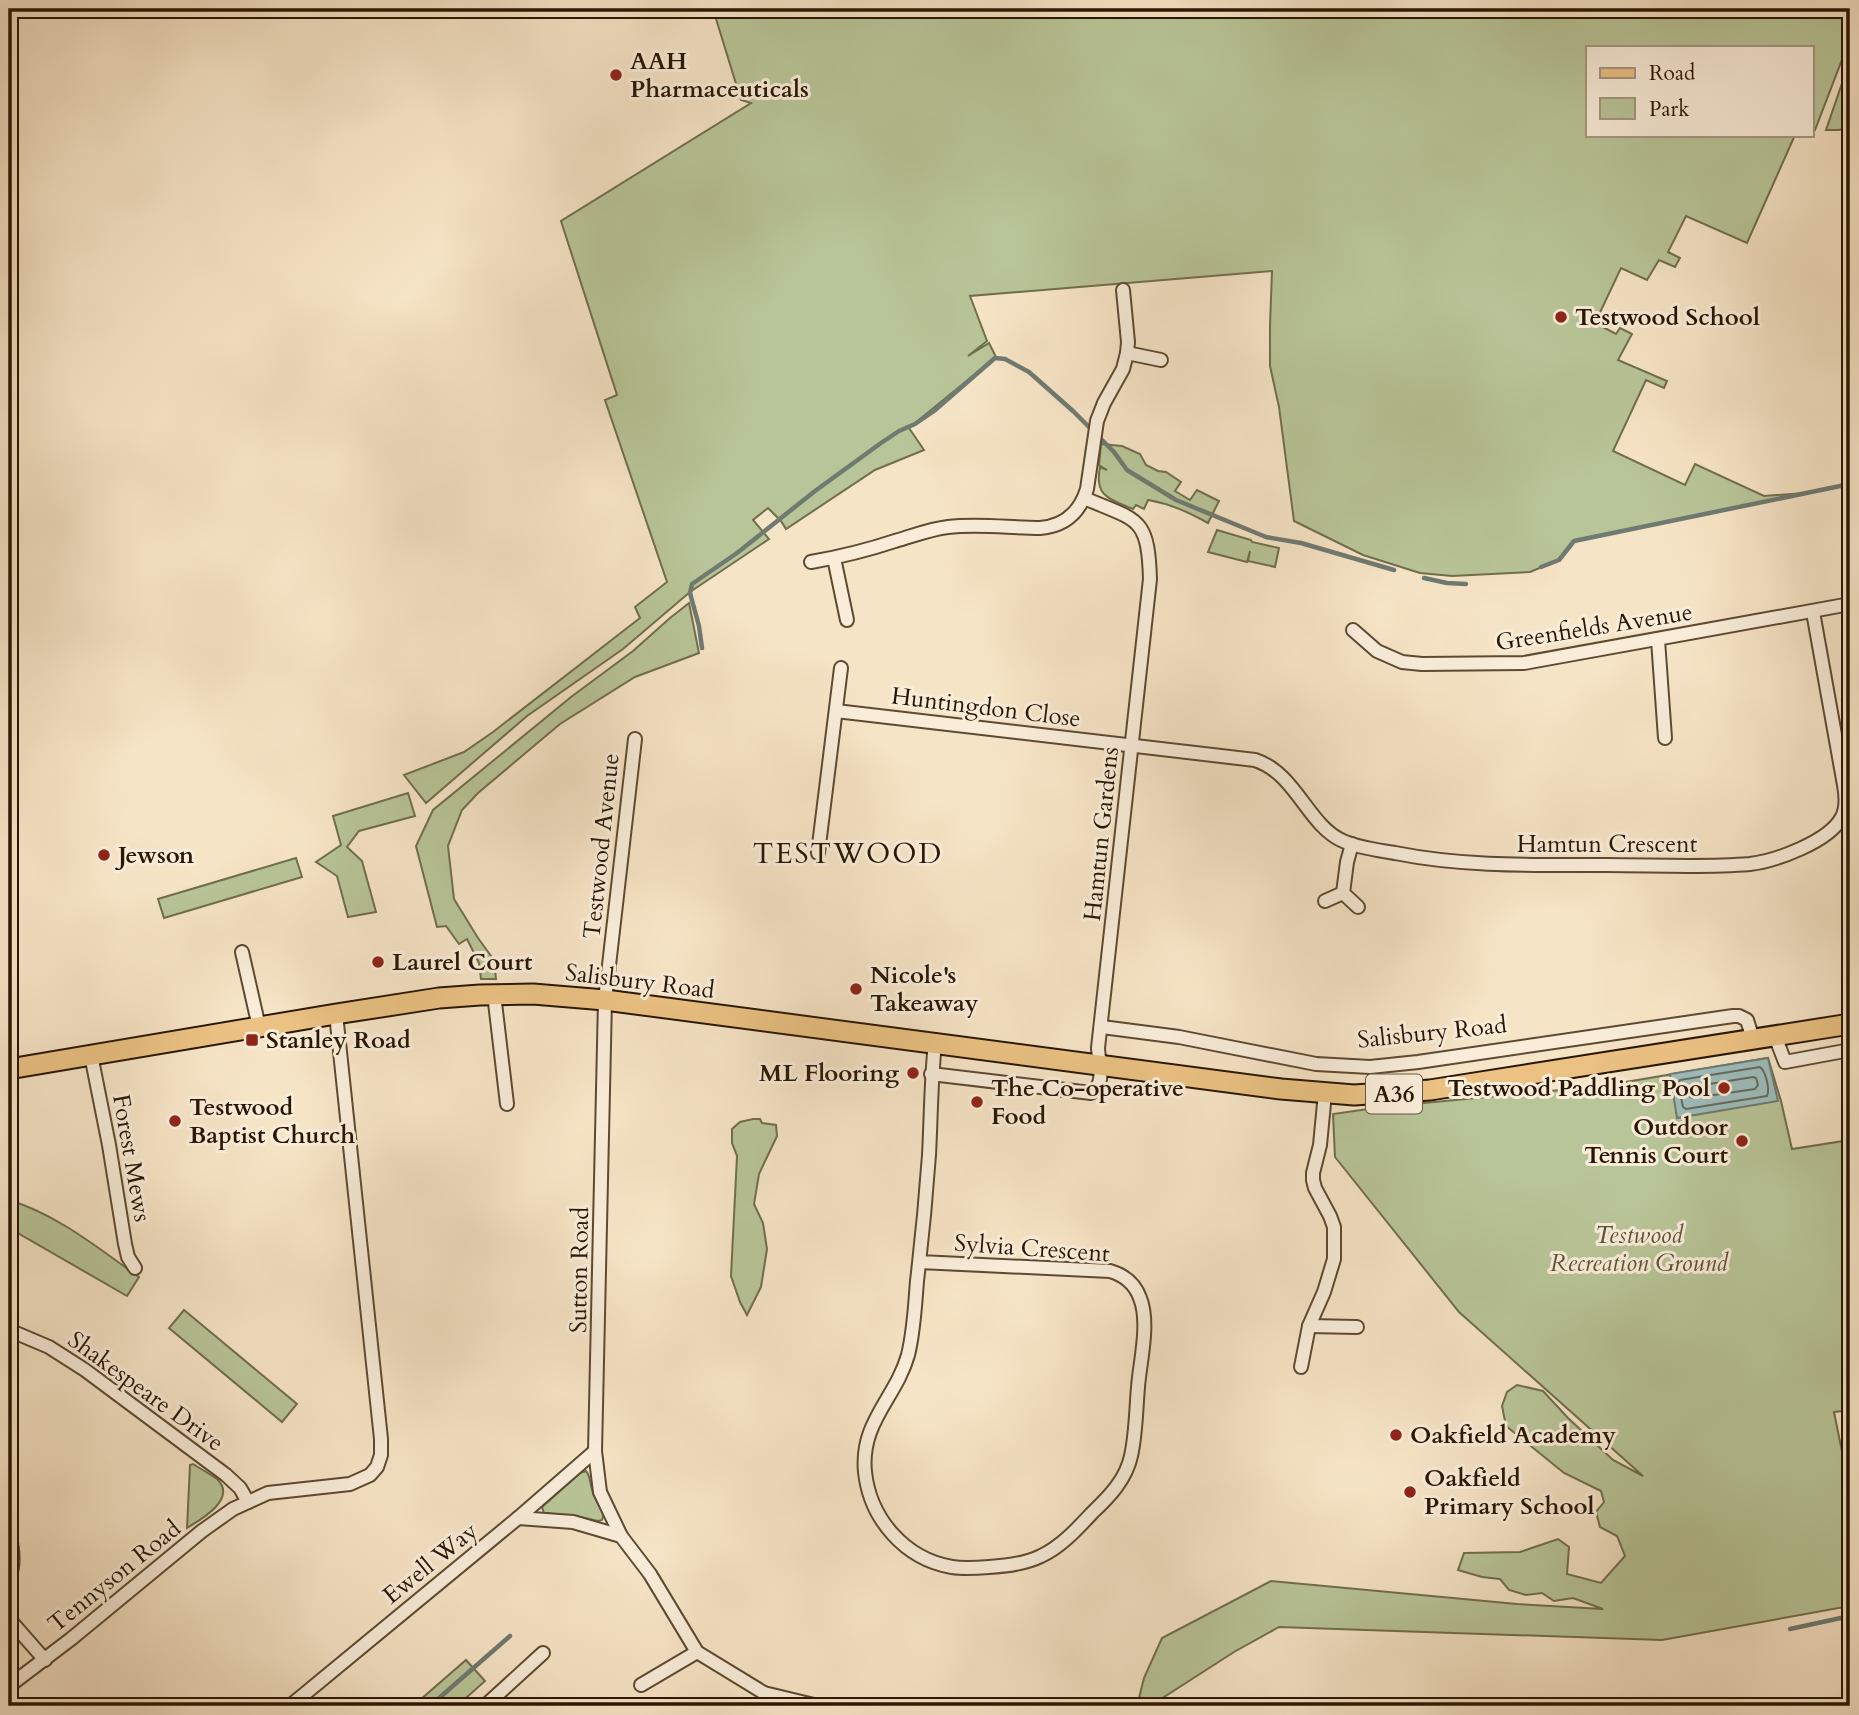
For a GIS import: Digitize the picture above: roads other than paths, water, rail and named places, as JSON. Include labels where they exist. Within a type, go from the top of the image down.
[{"type":"main road","name":"Salisbury Road","points":[[9,1069],[439,998],[494,994],[533,994],[605,1000],[1099,1065],[1325,1093],[1367,1095],[1430,1090],[1850,1024]]},
{"type":"street","points":[[811,562],[946,527],[1051,527],[1076,512],[1087,489],[1097,421],[1123,369],[1127,353],[1123,289]]},
{"type":"street","points":[[1127,353],[1161,359]]},
{"type":"street","name":"Hamtun Gardens","points":[[1084,498],[1132,518],[1142,527],[1150,559],[1149,606],[1098,1048],[1099,1065]]},
{"type":"street","points":[[834,558],[847,620]]},
{"type":"street","name":"Greenfields Avenue","points":[[1353,630],[1368,645],[1402,662],[1524,663],[1850,604]]},
{"type":"street","name":"Hamtun Crescent","points":[[1132,746],[1262,762],[1278,772],[1327,829],[1340,839],[1352,844],[1427,859],[1480,865],[1750,864],[1781,857],[1809,845],[1834,827],[1847,811],[1813,612]]},
{"type":"street","points":[[1658,640],[1665,738]]},
{"type":"street","points":[[817,853],[841,668]]},
{"type":"street","name":"Huntingdon Close","points":[[836,710],[1132,746]]},
{"type":"street","name":"Testwood Avenue","points":[[605,1000],[635,740]]},
{"type":"street","points":[[1343,893],[1352,844]]},
{"type":"street","points":[[1325,901],[1343,893]]},
{"type":"street","points":[[1343,893],[1358,907]]},
{"type":"street","points":[[242,952],[259,1027]]},
{"type":"street","points":[[494,994],[507,1104]]},
{"type":"street","name":"Sutton Road","points":[[605,1000],[595,1451],[600,1492],[621,1536],[650,1574],[697,1653]]},
{"type":"street","points":[[248,1502],[268,1493],[350,1484],[370,1475],[381,1455],[337,1014]]},
{"type":"street","name":"Salisbury Road","points":[[1102,1027],[1179,1037],[1290,1060],[1370,1067],[1733,1016],[1747,1020],[1753,1039]]},
{"type":"street","points":[[1775,1036],[1785,1062],[1850,1050]]},
{"type":"street","name":"Sylvia Crescent","points":[[919,1262],[1110,1271],[1131,1282],[1140,1297],[1144,1325],[1129,1463],[1119,1483],[1104,1502],[1068,1537],[1042,1556],[997,1566],[963,1568],[942,1564],[916,1552],[886,1528],[876,1511],[867,1486],[865,1453],[873,1423],[908,1354],[927,1177],[931,1074],[935,1044]]},
{"type":"street","name":"Forest Mews","points":[[91,1055],[125,1244],[128,1257],[135,1268]]},
{"type":"street","points":[[931,1074],[1091,1093],[1101,1082],[1099,1065]]},
{"type":"street","points":[[1301,1367],[1309,1326],[1324,1292],[1334,1259],[1334,1227],[1313,1180],[1320,1145],[1325,1093]]},
{"type":"street","points":[[1309,1326],[1357,1327]]},
{"type":"street","name":"Shakespeare Drive","points":[[9,1330],[49,1347],[85,1370],[226,1475],[240,1488],[248,1502]]},
{"type":"street","name":"Ewell Way","points":[[290,1706],[595,1451]]},
{"type":"street","name":"Tennyson Road","points":[[9,1686],[45,1660],[202,1531],[248,1502]]},
{"type":"street","points":[[518,1518],[573,1522],[621,1536]]},
{"type":"street","points":[[9,1534],[13,1550],[9,1578]]},
{"type":"street","points":[[9,1619],[45,1660]]},
{"type":"street","points":[[485,1706],[543,1653]]},
{"type":"street","points":[[640,1685],[697,1653],[764,1693],[777,1706]]},
{"type":"street","points":[[764,1693],[818,1706]]},
{"type":"water","name":"Testwood Paddling Pool","points":[[1768,1058],[1778,1101],[1677,1118],[1670,1074]]},
{"type":"waterway","points":[[702,648],[690,593],[692,584],[881,443],[934,411],[995,358],[1005,359],[1029,372],[1073,411],[1114,452],[1127,470],[1176,500],[1266,537],[1301,543],[1394,570]]},
{"type":"waterway","points":[[1541,567],[1559,560],[1574,541],[1850,484]]},
{"type":"waterway","points":[[1424,578],[1466,584]]},
{"type":"waterway","points":[[1843,700],[1850,699]]},
{"type":"waterway","points":[[1790,1629],[1850,1616]]},
{"type":"waterway","points":[[430,1706],[510,1636]]},
{"type":"place","name":"AAH Pharmaceuticals","points":[[616,75]]},
{"type":"place","name":"Testwood School","points":[[1561,317]]},
{"type":"place","name":"Jewson","points":[[104,855]]},
{"type":"place","name":"Laurel Court","points":[[378,962]]},
{"type":"place","name":"Nicole's Takeaway","points":[[856,989]]},
{"type":"place","name":"Stanley Road","points":[[252,1040]]},
{"type":"place","name":"ML Flooring","points":[[913,1073]]},
{"type":"place","name":"Testwood Paddling Pool","points":[[1724,1088]]},
{"type":"place","name":"The Co-operative Food","points":[[977,1102]]},
{"type":"place","name":"Testwood Baptist Church","points":[[175,1121]]},
{"type":"place","name":"Outdoor Tennis Court","points":[[1742,1141]]},
{"type":"place","name":"Oakfield Academy","points":[[1396,1435]]},
{"type":"place","name":"Oakfield Primary School","points":[[1410,1492]]},
{"type":"district","name":"TESTWOOD","points":[[848,853]]},
{"type":"park label","name":"Testwood Recreation Ground","points":[[1639,1249]]}]
